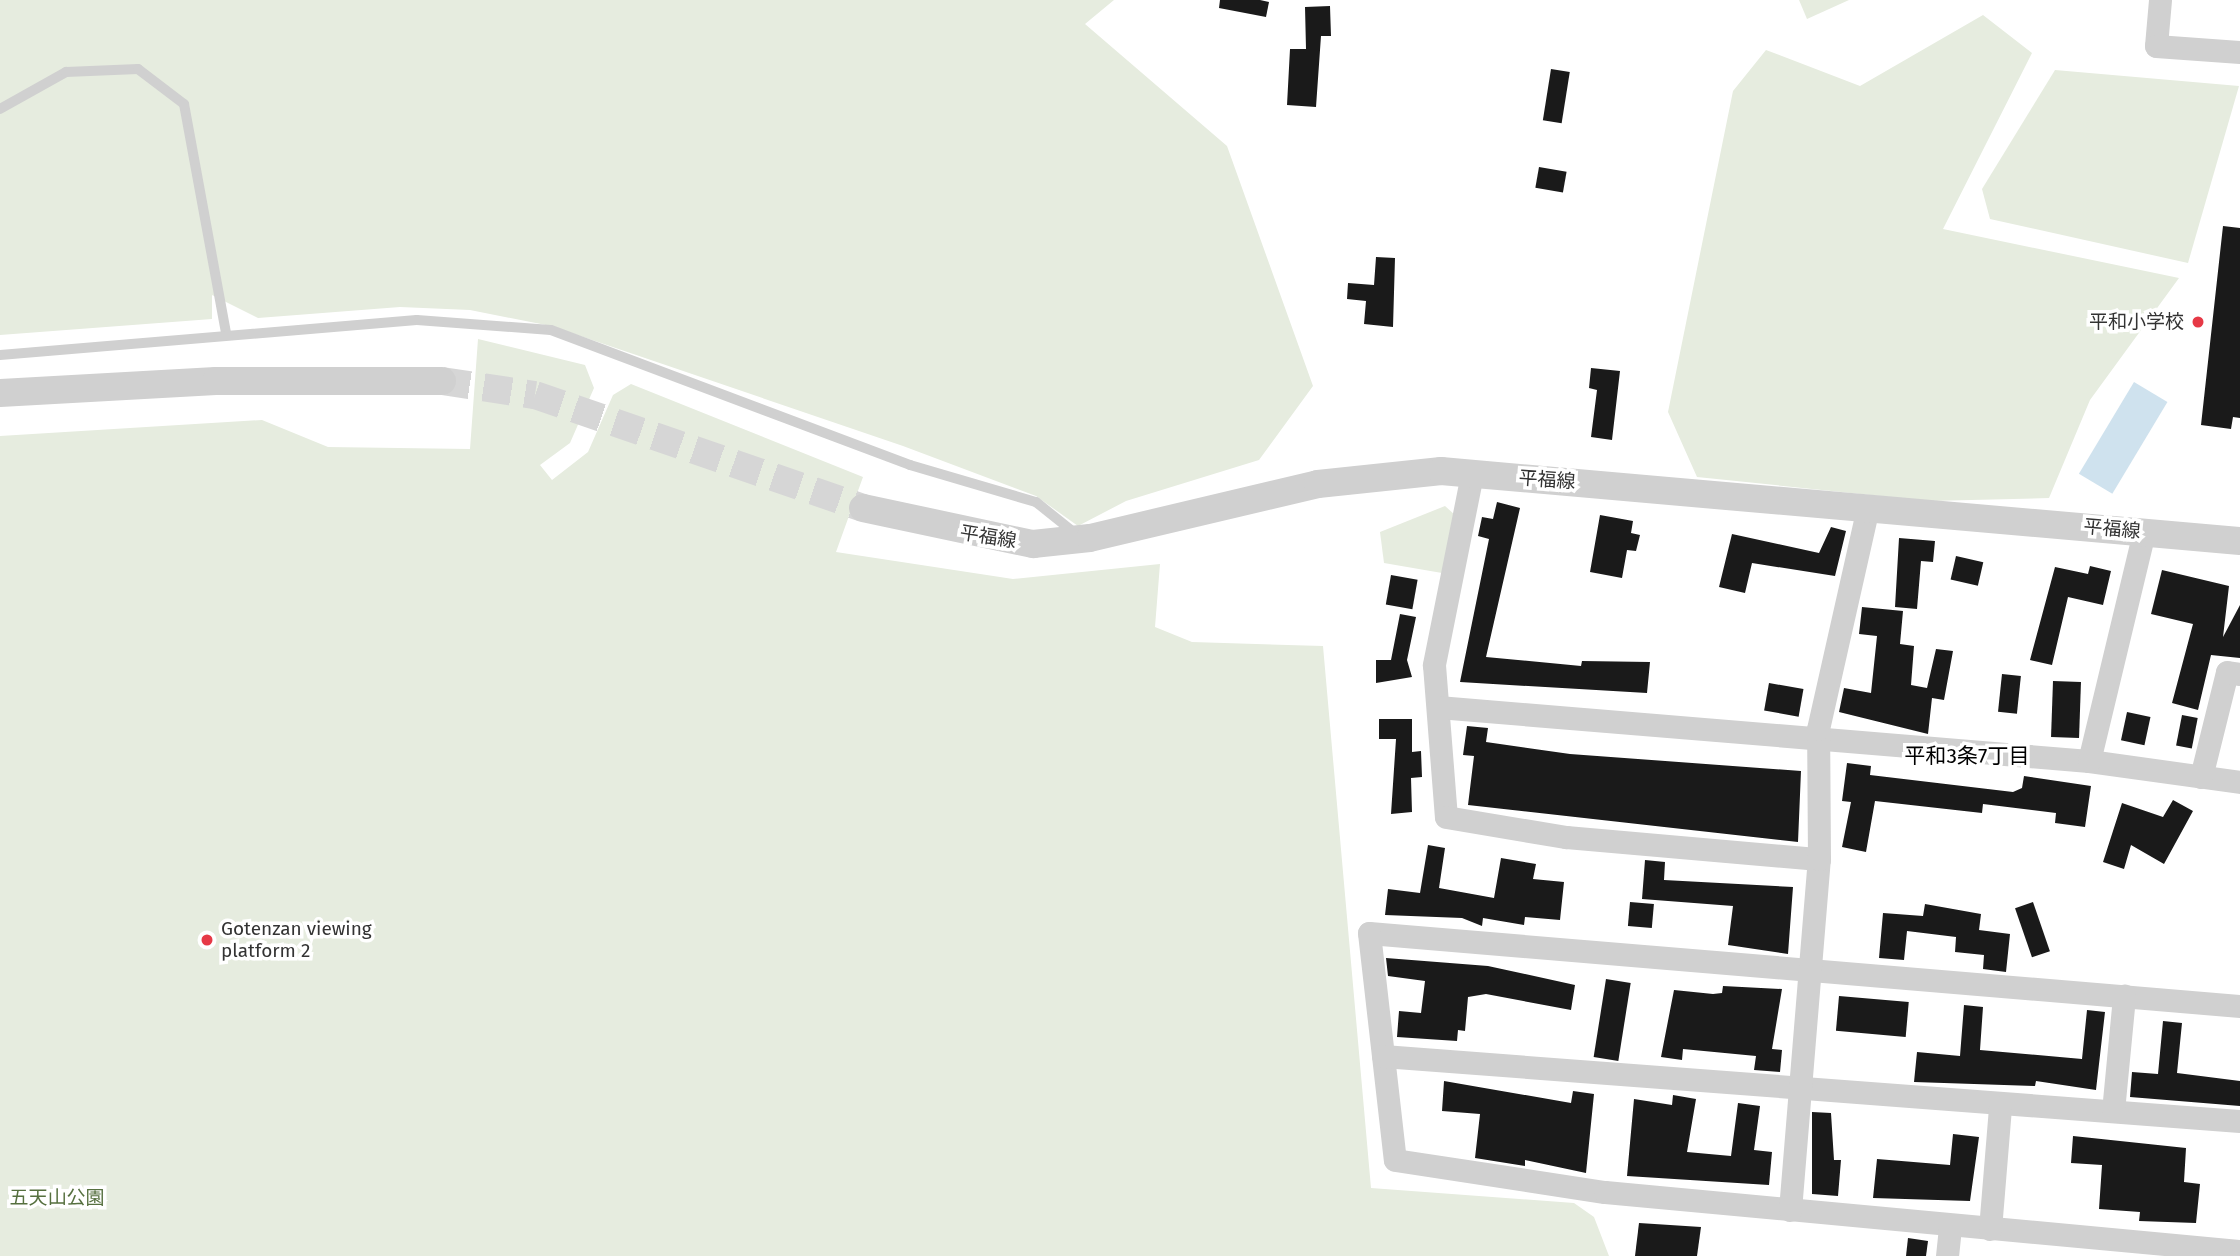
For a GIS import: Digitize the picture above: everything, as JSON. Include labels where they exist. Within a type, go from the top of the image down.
[{"type":"street","points":[[2160,0],[2156,46],[2240,52]]},
{"type":"street","points":[[0,393],[216,381],[442,381]]},
{"type":"street","points":[[1472,474],[1434,665],[1446,817],[1566,837],[1819,859]]},
{"type":"street","name":"平福線","points":[[863,508],[1033,544],[1082,539],[1318,484],[1472,474],[2240,541]]},
{"type":"street","points":[[1790,1210],[1819,859],[1820,741],[1868,508]]},
{"type":"street","points":[[2089,761],[2144,532]]},
{"type":"street","points":[[2202,777],[2227,672],[2240,674]]},
{"type":"street","points":[[1438,707],[1820,741],[2089,761],[2240,782]]},
{"type":"street","points":[[2240,1006],[1809,967],[1369,933],[1395,1160],[1605,1192],[1990,1229],[2074,1247],[2240,1251]]},
{"type":"street","points":[[2113,1111],[2124,996]]},
{"type":"street","points":[[1383,1056],[2000,1107],[2113,1111],[2240,1121]]},
{"type":"street","points":[[1990,1229],[2000,1107]]},
{"type":"street","points":[[1947,1256],[1950,1225]]},
{"type":"lane","points":[[0,109],[66,72],[138,69],[184,104],[226,331]]},
{"type":"lane","points":[[0,355],[226,331],[417,320],[551,330],[910,465],[1036,502],[1082,539]]},
{"type":"green space","points":[[0,0],[1114,0],[1085,24],[1227,146],[1313,386],[1259,460],[1126,501],[1078,526],[1036,496],[903,446],[551,326],[470,310],[400,307],[258,318],[212,295],[212,319],[0,335]]},
{"type":"green space","points":[[1799,0],[1849,0],[1807,19]]},
{"type":"green space","points":[[1983,15],[2032,53],[1943,229],[2179,278],[2090,400],[2049,498],[1929,501],[1697,477],[1668,412],[1733,91],[1766,50],[1860,86]]},
{"type":"green space","points":[[2055,70],[2239,86],[2188,263],[1990,219],[1982,189]]},
{"type":"green space","name":"五天山公園","points":[[478,339],[585,365],[594,388],[570,443],[540,465],[552,480],[588,452],[613,395],[631,384],[863,477],[836,552],[1013,579],[1160,564],[1155,627],[1192,642],[1323,646],[1371,1188],[1574,1203],[1594,1217],[1609,1256],[0,1256],[0,436],[262,420],[328,447],[470,449]]},
{"type":"green space","points":[[1445,506],[1455,515],[1442,573],[1384,563],[1380,532]]},
{"type":"water","points":[[2134,382],[2167,402],[2112,494],[2079,474]]},
{"type":"building","points":[[1220,0],[1269,2],[1266,17],[1219,8]]},
{"type":"building","points":[[1330,6],[1331,36],[1321,36],[1316,107],[1287,105],[1290,49],[1306,49],[1305,7]]},
{"type":"building","points":[[1551,69],[1570,72],[1562,123],[1543,120]]},
{"type":"building","points":[[1539,167],[1567,172],[1563,193],[1535,188]]},
{"type":"building","points":[[2223,226],[2240,228],[2240,418],[2233,417],[2231,429],[2201,425]]},
{"type":"building","points":[[1376,257],[1395,258],[1393,327],[1364,324],[1366,301],[1347,299],[1348,283],[1374,285]]},
{"type":"building","points":[[1591,368],[1620,371],[1612,440],[1591,437],[1597,390],[1589,388]]},
{"type":"building","points":[[1497,502],[1520,508],[1486,657],[1581,666],[1582,661],[1650,662],[1647,693],[1460,682],[1489,539],[1478,536],[1482,517],[1493,519]]},
{"type":"building","points":[[1600,515],[1633,521],[1631,533],[1640,535],[1636,551],[1627,550],[1622,578],[1590,572]]},
{"type":"building","points":[[1831,527],[1846,531],[1835,576],[1752,563],[1745,593],[1719,587],[1732,534],[1819,553]]},
{"type":"building","points":[[1899,538],[1935,541],[1933,562],[1921,561],[1917,609],[1895,607]]},
{"type":"building","points":[[1956,556],[1983,562],[1978,586],[1951,579]]},
{"type":"building","points":[[2090,566],[2111,571],[2103,605],[2068,597],[2052,665],[2030,660],[2055,567],[2088,574]]},
{"type":"building","points":[[2162,570],[2229,586],[2223,637],[2240,605],[2240,658],[2211,655],[2198,710],[2172,703],[2193,624],[2151,614]]},
{"type":"building","points":[[1391,575],[1418,580],[1412,609],[1386,605]]},
{"type":"building","points":[[1862,607],[1903,611],[1900,644],[1914,646],[1911,685],[1927,688],[1936,649],[1953,651],[1944,700],[1932,698],[1928,734],[1839,712],[1844,688],[1871,693],[1877,636],[1859,634]]},
{"type":"building","points":[[1400,614],[1416,617],[1407,660],[1412,677],[1376,683],[1376,660],[1391,660]]},
{"type":"building","points":[[2002,674],[2021,676],[2017,714],[1998,712]]},
{"type":"building","points":[[2053,681],[2081,682],[2079,738],[2051,737]]},
{"type":"building","points":[[1769,683],[1803,689],[1799,717],[1764,711]]},
{"type":"building","points":[[2127,712],[2150,717],[2144,745],[2121,740]]},
{"type":"building","points":[[2182,715],[2198,718],[2192,748],[2176,745]]},
{"type":"building","points":[[1379,719],[1412,719],[1412,752],[1421,751],[1422,777],[1411,778],[1412,812],[1391,814],[1396,739],[1379,739]]},
{"type":"building","points":[[1467,726],[1488,728],[1486,742],[1570,754],[1801,771],[1798,842],[1468,805],[1474,756],[1463,755]]},
{"type":"building","points":[[1847,763],[1871,766],[1870,775],[2013,792],[2022,788],[2024,776],[2091,786],[2085,827],[2055,823],[2056,813],[1983,804],[1982,813],[1875,801],[1866,852],[1842,847],[1851,802],[1842,801]]},
{"type":"building","points":[[2173,800],[2193,811],[2164,864],[2131,845],[2124,869],[2103,862],[2122,803],[2163,817]]},
{"type":"building","points":[[1428,845],[1445,848],[1439,888],[1494,898],[1501,858],[1536,864],[1533,879],[1564,882],[1560,920],[1525,917],[1524,925],[1483,918],[1482,926],[1462,918],[1385,915],[1388,889],[1420,893]]},
{"type":"building","points":[[1645,860],[1665,862],[1664,880],[1793,887],[1788,954],[1728,945],[1733,906],[1642,899]]},
{"type":"building","points":[[1630,902],[1654,904],[1652,928],[1628,926]]},
{"type":"building","points":[[2033,902],[2050,951],[2032,957],[2015,908]]},
{"type":"building","points":[[1925,904],[1981,914],[1979,930],[2010,934],[2006,972],[1983,969],[1984,955],[1955,952],[1956,937],[1907,931],[1904,960],[1879,958],[1883,913],[1923,916]]},
{"type":"building","points":[[1386,958],[1488,966],[1575,985],[1571,1010],[1486,994],[1468,997],[1465,1031],[1458,1030],[1457,1041],[1397,1037],[1399,1011],[1421,1013],[1425,981],[1388,976]]},
{"type":"building","points":[[1606,979],[1631,983],[1618,1061],[1594,1057]]},
{"type":"building","points":[[1723,986],[1782,989],[1772,1049],[1782,1050],[1780,1072],[1754,1070],[1756,1056],[1683,1049],[1682,1060],[1661,1057],[1674,990],[1713,994],[1722,993]]},
{"type":"building","points":[[1839,996],[1909,1002],[1906,1037],[1836,1031]]},
{"type":"building","points":[[1964,1005],[1983,1007],[1980,1050],[2082,1059],[2087,1010],[2105,1012],[2096,1090],[2036,1081],[2035,1086],[1914,1082],[1917,1052],[1960,1056]]},
{"type":"building","points":[[2163,1021],[2182,1023],[2177,1073],[2240,1081],[2240,1106],[2130,1097],[2132,1072],[2158,1074]]},
{"type":"building","points":[[1444,1081],[1571,1103],[1573,1091],[1594,1094],[1586,1173],[1525,1160],[1525,1166],[1475,1158],[1480,1114],[1442,1111]]},
{"type":"building","points":[[1673,1095],[1696,1099],[1687,1152],[1731,1156],[1738,1103],[1760,1106],[1754,1150],[1772,1152],[1769,1185],[1627,1176],[1634,1099],[1672,1105]]},
{"type":"building","points":[[1812,1112],[1831,1113],[1834,1160],[1841,1160],[1838,1196],[1812,1194]]},
{"type":"building","points":[[1953,1134],[1979,1137],[1970,1201],[1873,1198],[1877,1159],[1950,1165]]},
{"type":"building","points":[[2073,1136],[2186,1148],[2184,1182],[2200,1184],[2196,1223],[2139,1221],[2140,1212],[2099,1209],[2102,1165],[2071,1163]]},
{"type":"building","points":[[1639,1223],[1701,1227],[1697,1256],[1635,1256]]},
{"type":"building","points":[[1908,1238],[1928,1241],[1926,1256],[1906,1256]]},
{"type":"tunnel","points":[[442,381],[535,395],[863,508]]},
{"type":"place","name":"平和小学校","points":[[2198,322]]},
{"type":"place","name":"Gotenzan viewing platform 2","points":[[207,940]]},
{"type":"district","name":"平和3条7丁目","points":[[1967,756]]}]
